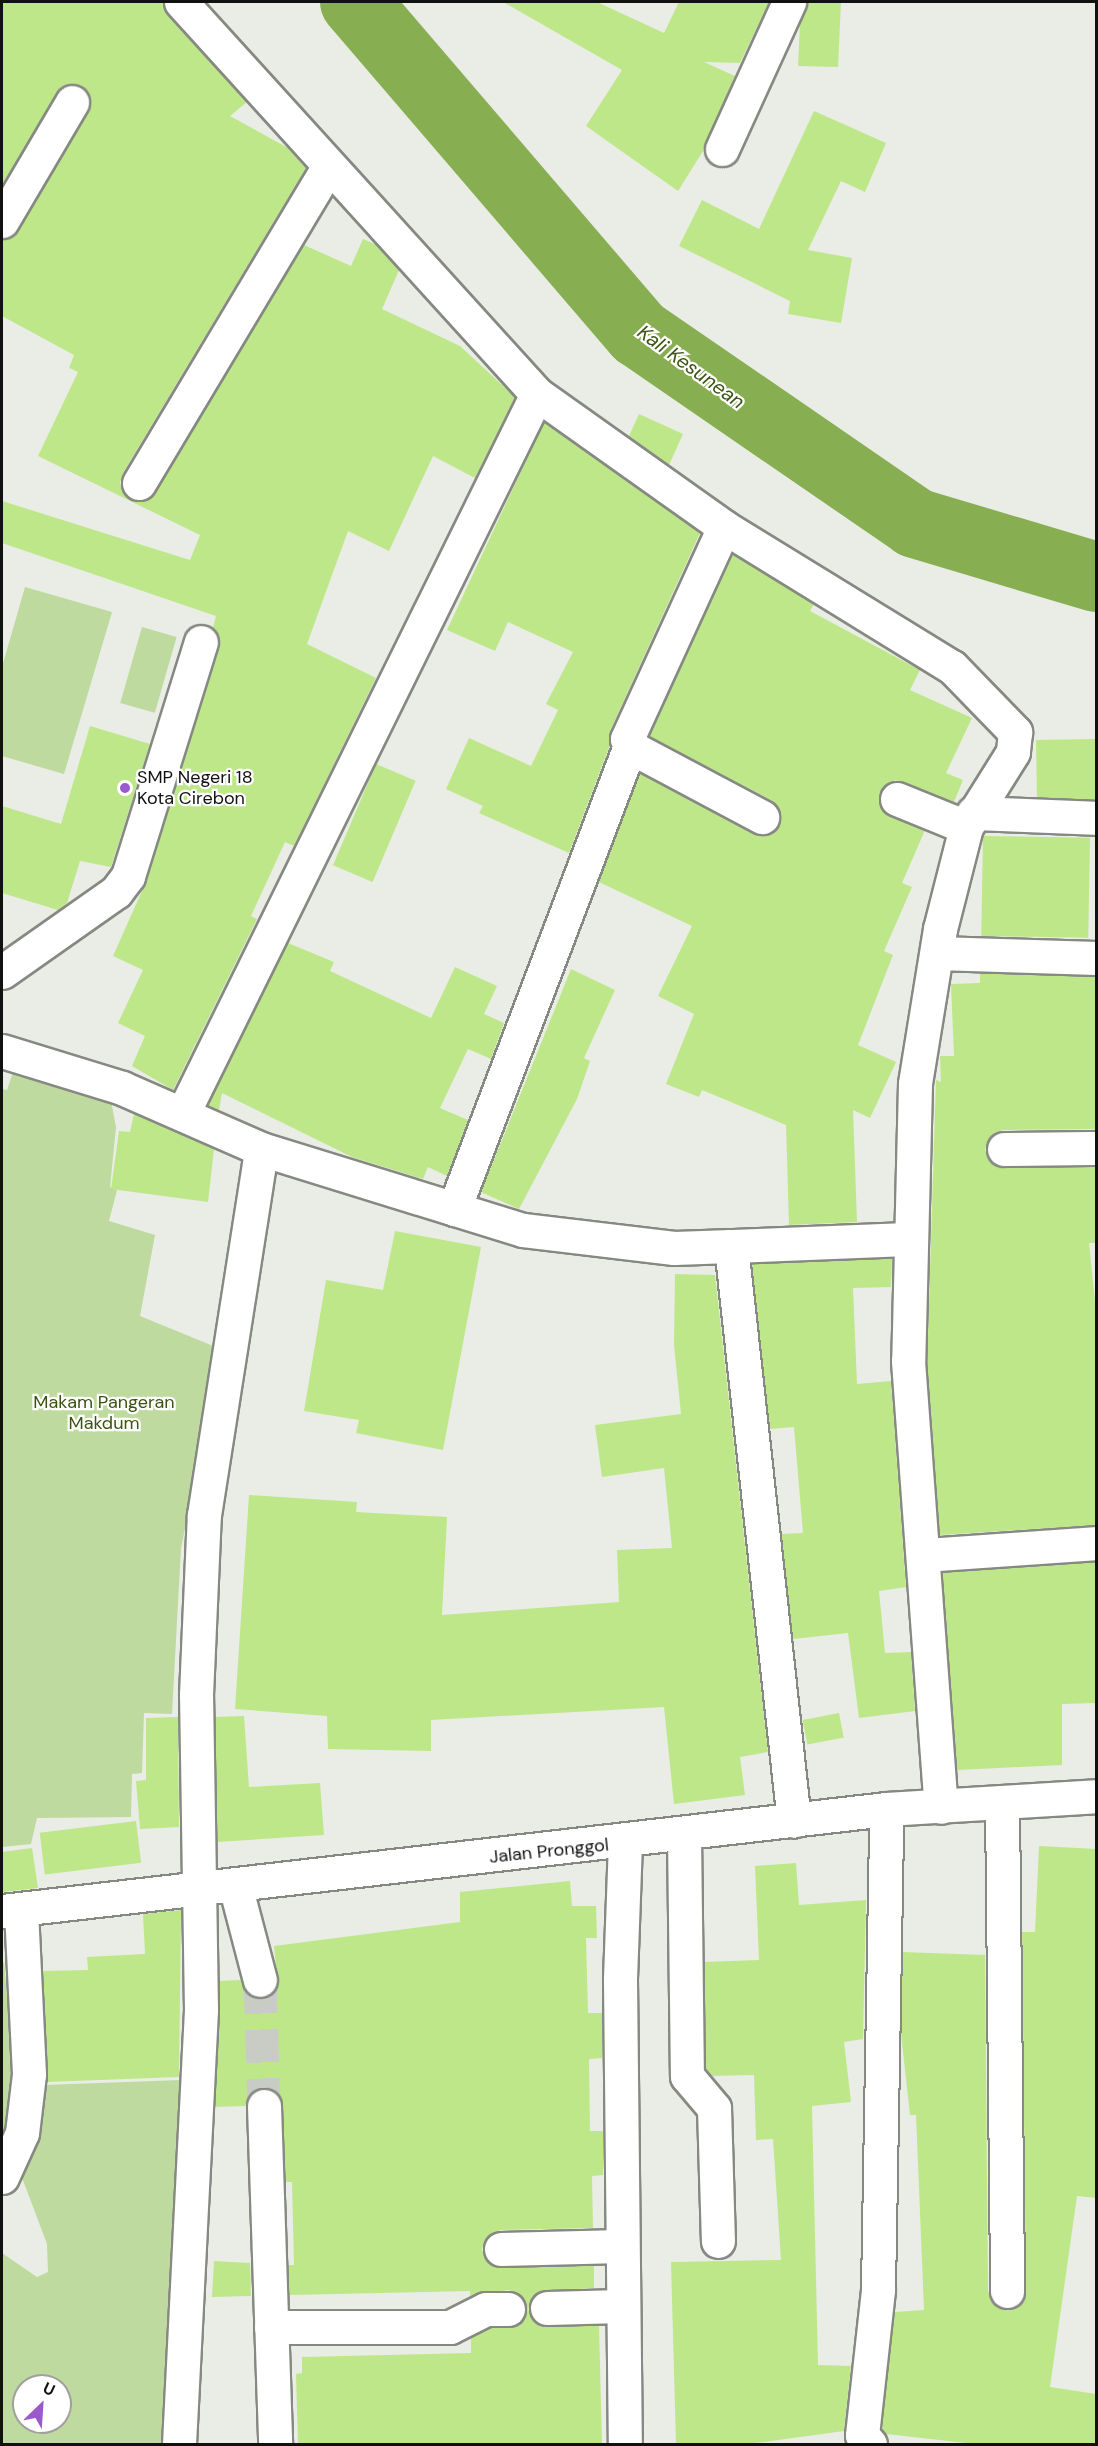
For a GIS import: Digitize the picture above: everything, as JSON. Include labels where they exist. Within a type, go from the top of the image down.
[{"type":"street","points":[[181,2],[327,169],[537,394],[724,527],[907,636],[973,685],[1002,714],[1016,732],[1013,752],[969,820],[937,953],[915,1084],[909,1239],[908,1361],[925,1555],[941,1807]]},
{"type":"street","points":[[722,148],[789,2]]},
{"type":"street","points":[[2,221],[72,102]]},
{"type":"street","points":[[139,483],[327,169]]},
{"type":"street","points":[[183,1113],[537,394]]},
{"type":"street","points":[[724,527],[627,739],[630,745],[762,817]]},
{"type":"street","points":[[2,972],[116,892],[128,876],[201,642]]},
{"type":"street","points":[[454,1209],[630,745]]},
{"type":"street","points":[[897,799],[969,820],[1096,818]]},
{"type":"street","points":[[937,953],[1096,958]]},
{"type":"street","points":[[2,1051],[183,1113],[261,1149],[534,1232],[674,1248],[909,1239]]},
{"type":"street","points":[[1004,1149],[1096,1148]]},
{"type":"street","points":[[179,2445],[201,2010],[196,1695],[204,1515],[261,1149]]},
{"type":"street","points":[[731,1246],[794,1821]]},
{"type":"street","points":[[925,1555],[1096,1543]]},
{"type":"street","name":"Jalan Pronggol","points":[[11,1910],[625,1842],[886,1809],[1096,1796]]},
{"type":"street","points":[[1002,1802],[1007,2290]]},
{"type":"street","points":[[866,2440],[878,2289],[886,1809]]},
{"type":"street","points":[[684,1835],[687,2076],[714,2108],[718,2241]]},
{"type":"street","points":[[625,1842],[622,2246],[625,2445]]},
{"type":"street","points":[[235,1885],[260,1980]]},
{"type":"street","points":[[2,2177],[22,2133],[29,2074],[11,1910]]},
{"type":"street","points":[[264,2106],[275,2445]]},
{"type":"street","points":[[501,2248],[622,2246]]},
{"type":"street","points":[[547,2308],[622,2306]]},
{"type":"street","points":[[271,2327],[450,2327],[486,2309],[508,2308]]},
{"type":"green space","points":[[25,587],[112,612],[64,774],[2,756],[2,667]]},
{"type":"green space","points":[[142,627],[177,637],[155,713],[120,703]]},
{"type":"green space","name":"Makam Pangeran Makdum","points":[[14,1069],[111,1101],[116,1127],[110,1187],[117,1190],[109,1221],[155,1235],[140,1316],[223,1350],[181,1548],[172,1714],[144,1713],[142,1773],[132,1774],[131,1817],[37,1818],[31,1844],[2,1847],[2,1089],[7,1090]]},
{"type":"green space","points":[[4,1962],[15,2091],[2,2146],[2,1963]]},
{"type":"green space","points":[[182,2080],[165,2444],[2,2444],[2,2253],[37,2277],[48,2272],[47,2244],[21,2175],[44,2110],[44,2085]]},
{"type":"building","points":[[2,2],[163,2],[167,15],[247,102],[230,116],[288,148],[306,168],[123,473],[120,483],[129,499],[139,502],[155,493],[304,245],[351,266],[363,239],[377,245],[399,270],[382,309],[460,346],[515,397],[475,478],[433,456],[389,551],[348,531],[307,644],[376,678],[294,846],[285,842],[251,916],[257,919],[173,1090],[132,1066],[145,1036],[118,1023],[143,970],[113,956],[146,882],[219,648],[213,628],[216,616],[2,543],[2,501],[190,560],[200,535],[38,456],[78,372],[69,368],[74,355],[2,316],[2,240],[18,231],[91,102],[81,86],[62,86],[2,185]]},
{"type":"building","points":[[503,2],[597,2],[664,33],[679,2],[769,2],[740,63],[704,62],[735,76],[703,151],[678,191],[586,126],[622,70]]},
{"type":"building","points":[[808,2],[841,2],[838,67],[798,66],[800,24]]},
{"type":"building","points":[[814,111],[886,143],[865,192],[841,181],[808,250],[852,258],[841,323],[788,314],[790,301],[679,246],[702,200],[759,229]]},
{"type":"building","points":[[639,414],[683,434],[669,465],[629,436]]},
{"type":"building","points":[[544,422],[700,533],[610,731],[610,745],[569,853],[479,813],[483,806],[446,789],[469,738],[531,766],[558,710],[546,704],[573,652],[508,622],[495,651],[447,630]]},
{"type":"building","points":[[732,554],[814,604],[810,611],[920,670],[910,690],[972,718],[946,773],[963,780],[954,802],[895,780],[879,793],[883,811],[925,830],[902,883],[912,887],[884,951],[893,955],[858,1045],[896,1062],[870,1118],[853,1110],[857,1222],[789,1225],[786,1125],[702,1090],[699,1097],[666,1084],[694,1014],[658,996],[692,926],[599,882],[639,773],[754,834],[771,833],[779,825],[778,808],[771,800],[649,736]]},
{"type":"building","points":[[90,726],[150,744],[111,867],[80,861],[67,903],[58,910],[2,893],[2,806],[61,824]]},
{"type":"building","points":[[1095,739],[1096,799],[1037,800],[1036,740]]},
{"type":"building","points":[[376,764],[416,781],[373,882],[333,865]]},
{"type":"building","points":[[983,836],[1090,838],[1088,938],[981,936]]},
{"type":"building","points":[[288,943],[334,962],[330,971],[431,1018],[455,967],[497,986],[484,1014],[504,1023],[491,1059],[468,1049],[440,1108],[468,1120],[447,1176],[428,1167],[423,1179],[352,1157],[222,1093],[219,1110],[208,1105]]},
{"type":"building","points":[[571,969],[615,990],[584,1058],[590,1061],[577,1099],[519,1209],[481,1192]]},
{"type":"building","points":[[980,973],[1096,977],[1096,1129],[1003,1130],[994,1133],[985,1149],[988,1159],[1004,1168],[1096,1167],[1096,1243],[1089,1243],[1095,1301],[1096,1525],[940,1535],[927,1370],[936,1080],[941,1082],[940,1056],[954,1056],[951,984],[980,983]]},
{"type":"building","points":[[134,1114],[214,1149],[208,1202],[111,1189],[119,1131],[130,1132]]},
{"type":"building","points":[[395,1231],[481,1247],[443,1450],[356,1433],[359,1420],[304,1411],[326,1280],[383,1290]]},
{"type":"building","points":[[892,1258],[891,1287],[853,1288],[857,1384],[891,1381],[906,1587],[879,1591],[885,1653],[911,1652],[915,1711],[859,1718],[848,1633],[793,1639],[781,1534],[803,1533],[794,1427],[770,1429],[752,1264]]},
{"type":"building","points":[[675,1274],[715,1275],[768,1752],[740,1757],[745,1795],[674,1804],[664,1707],[431,1720],[431,1751],[328,1749],[327,1716],[235,1709],[249,1495],[357,1502],[356,1512],[447,1517],[442,1615],[619,1602],[617,1550],[672,1548],[664,1468],[602,1477],[595,1425],[681,1414],[674,1345]]},
{"type":"building","points":[[1096,1562],[1096,1703],[1062,1704],[1062,1765],[957,1770],[942,1573]]},
{"type":"building","points":[[839,1713],[844,1738],[807,1745],[803,1720]]},
{"type":"building","points":[[244,1716],[249,1787],[320,1783],[324,1835],[217,1842],[215,1717]]},
{"type":"building","points":[[178,1717],[179,1827],[140,1829],[136,1781],[146,1780],[146,1718]]},
{"type":"building","points":[[136,1821],[141,1863],[45,1875],[40,1833]]},
{"type":"building","points":[[1039,1846],[1096,1849],[1096,2198],[1077,2196],[1050,2387],[1096,2394],[1096,2445],[984,2445],[886,2434],[882,2429],[894,2312],[924,2310],[916,2115],[910,2115],[901,2034],[902,1952],[985,1955],[988,2291],[997,2307],[1016,2307],[1026,2291],[1022,1932],[1035,1932]]},
{"type":"building","points":[[32,1848],[38,1888],[2,1892],[2,1852]]},
{"type":"building","points":[[796,1863],[799,1905],[866,1900],[863,2039],[844,2042],[851,2102],[812,2106],[818,2365],[851,2366],[844,2431],[741,2445],[676,2445],[671,2262],[781,2260],[773,2139],[756,2140],[754,2075],[712,2076],[706,2069],[704,1962],[759,1960],[755,1866]]},
{"type":"building","points":[[570,1881],[572,1906],[596,1906],[597,1938],[586,1938],[588,2013],[602,2013],[602,2058],[589,2059],[590,2131],[603,2131],[603,2175],[592,2176],[593,2228],[500,2230],[485,2240],[482,2250],[492,2265],[501,2268],[594,2265],[594,2288],[538,2292],[528,2309],[539,2325],[599,2326],[602,2445],[298,2445],[296,2374],[302,2373],[302,2357],[471,2353],[471,2338],[490,2328],[517,2325],[527,2308],[518,2293],[508,2290],[470,2296],[470,2291],[289,2295],[288,2265],[294,2265],[292,2182],[285,2182],[283,2105],[273,2090],[263,2087],[248,2097],[245,2106],[215,2107],[219,1981],[241,1980],[247,1994],[265,1998],[278,1984],[274,1946],[460,1922],[460,1892]]},
{"type":"building","points":[[181,1910],[179,2077],[47,2082],[43,1971],[88,1970],[87,1957],[145,1954],[143,1914]]},
{"type":"building","points":[[214,2261],[250,2263],[251,2296],[212,2297]]},
{"type":"waterway","name":"Kali Kesunean","points":[[355,2],[639,333],[915,523],[1096,577]]},
{"type":"tunnel","points":[[260,1980],[264,2106]]},
{"type":"place","name":"SMP Negeri 18 Kota Cirebon","points":[[125,788]]}]
